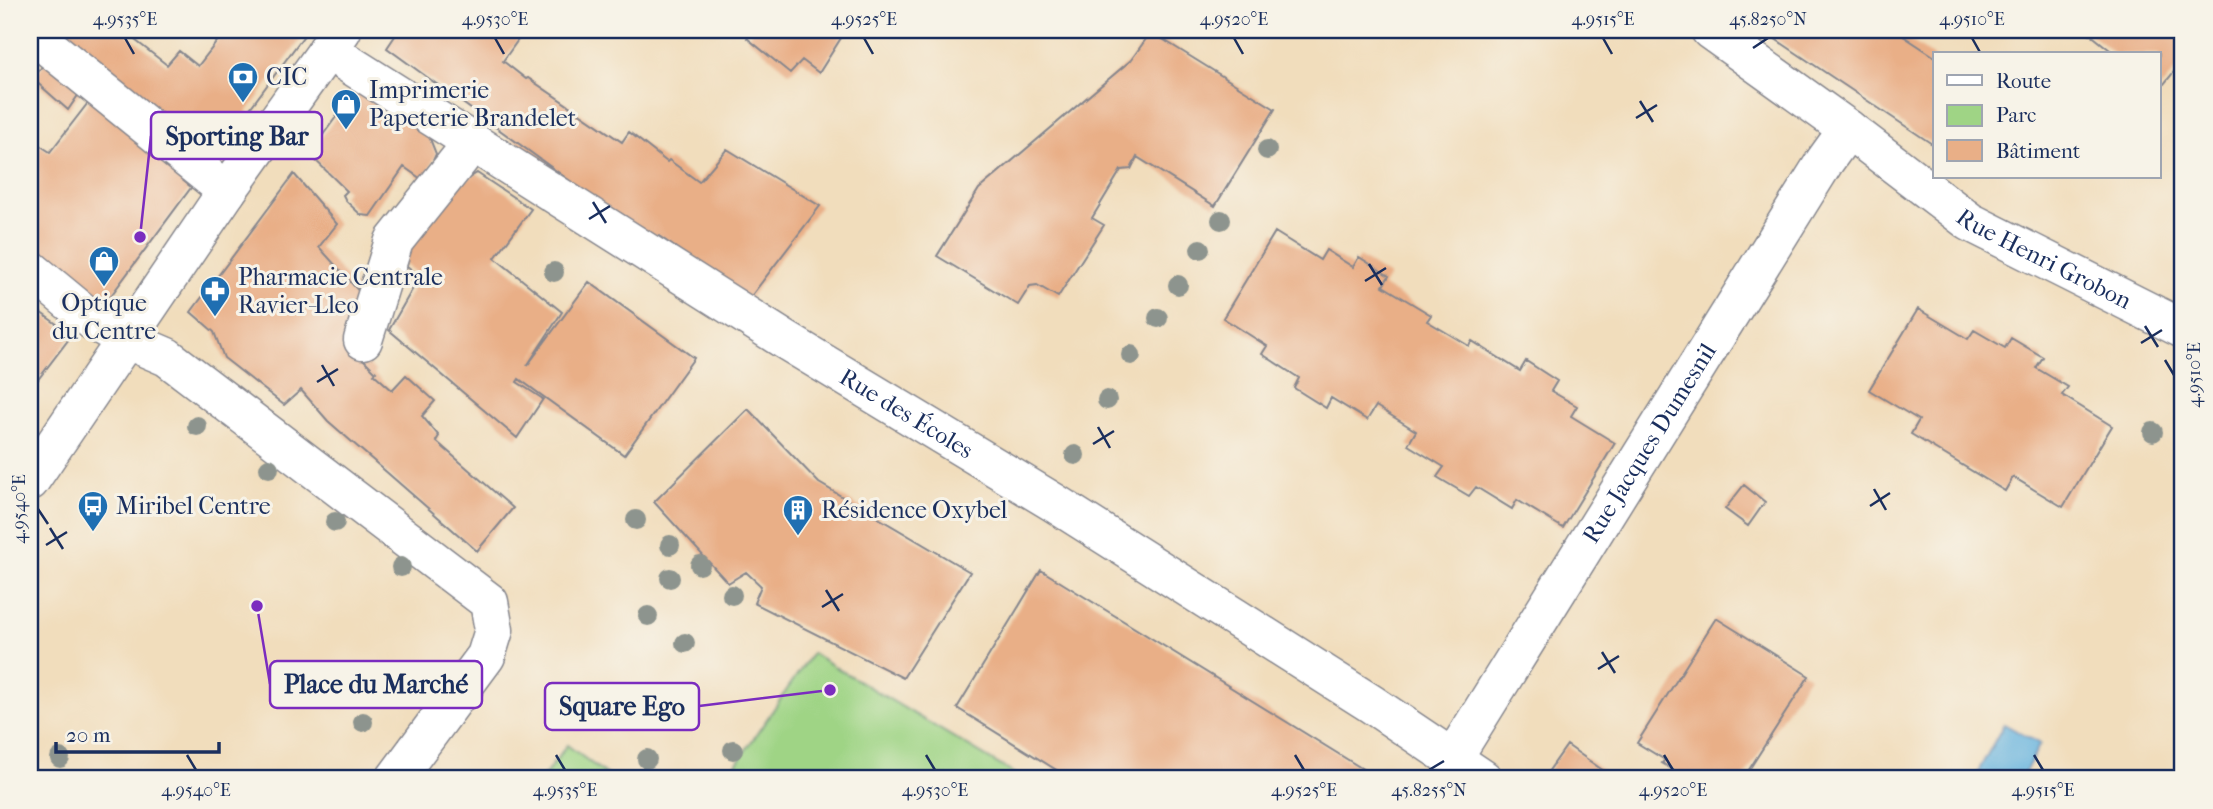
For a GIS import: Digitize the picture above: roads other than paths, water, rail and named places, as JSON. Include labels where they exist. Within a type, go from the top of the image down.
[{"type":"street","name":"Rue Henri Grobon","points":[[1710,30],[1849,129],[1970,222],[2183,328]]},
{"type":"street","points":[[30,32],[215,181]]},
{"type":"street","points":[[30,481],[125,339],[215,181],[335,40]]},
{"type":"street","name":"Rue des Écoles","points":[[335,40],[472,142],[785,340],[1053,502],[1468,769]]},
{"type":"street","name":"Rue Jacques Dumesnil","points":[[1468,769],[1825,161],[1849,129]]},
{"type":"street","points":[[363,340],[394,242],[472,142]]},
{"type":"street","points":[[30,269],[93,321],[125,339],[167,357],[489,602],[494,630],[486,656],[395,779]]},
{"type":"water","points":[[2004,724],[2040,744],[2021,779],[1974,779]]},
{"type":"place","name":"CIC","points":[[243,104]]},
{"type":"place","name":"Imprimerie Papeterie Brandelet","points":[[346,131]]},
{"type":"place","name":"Sporting Bar","points":[[140,237]]},
{"type":"place","name":"Optique du Centre","points":[[104,288]]},
{"type":"place","name":"Pharmacie Centrale Ravier-Lleo","points":[[215,318]]},
{"type":"place","name":"Miribel Centre","points":[[93,533]]},
{"type":"place","name":"Résidence Oxybel","points":[[798,537]]},
{"type":"place","name":"Place du Marché","points":[[257,606]]},
{"type":"place","name":"Square Ego","points":[[830,690]]}]
